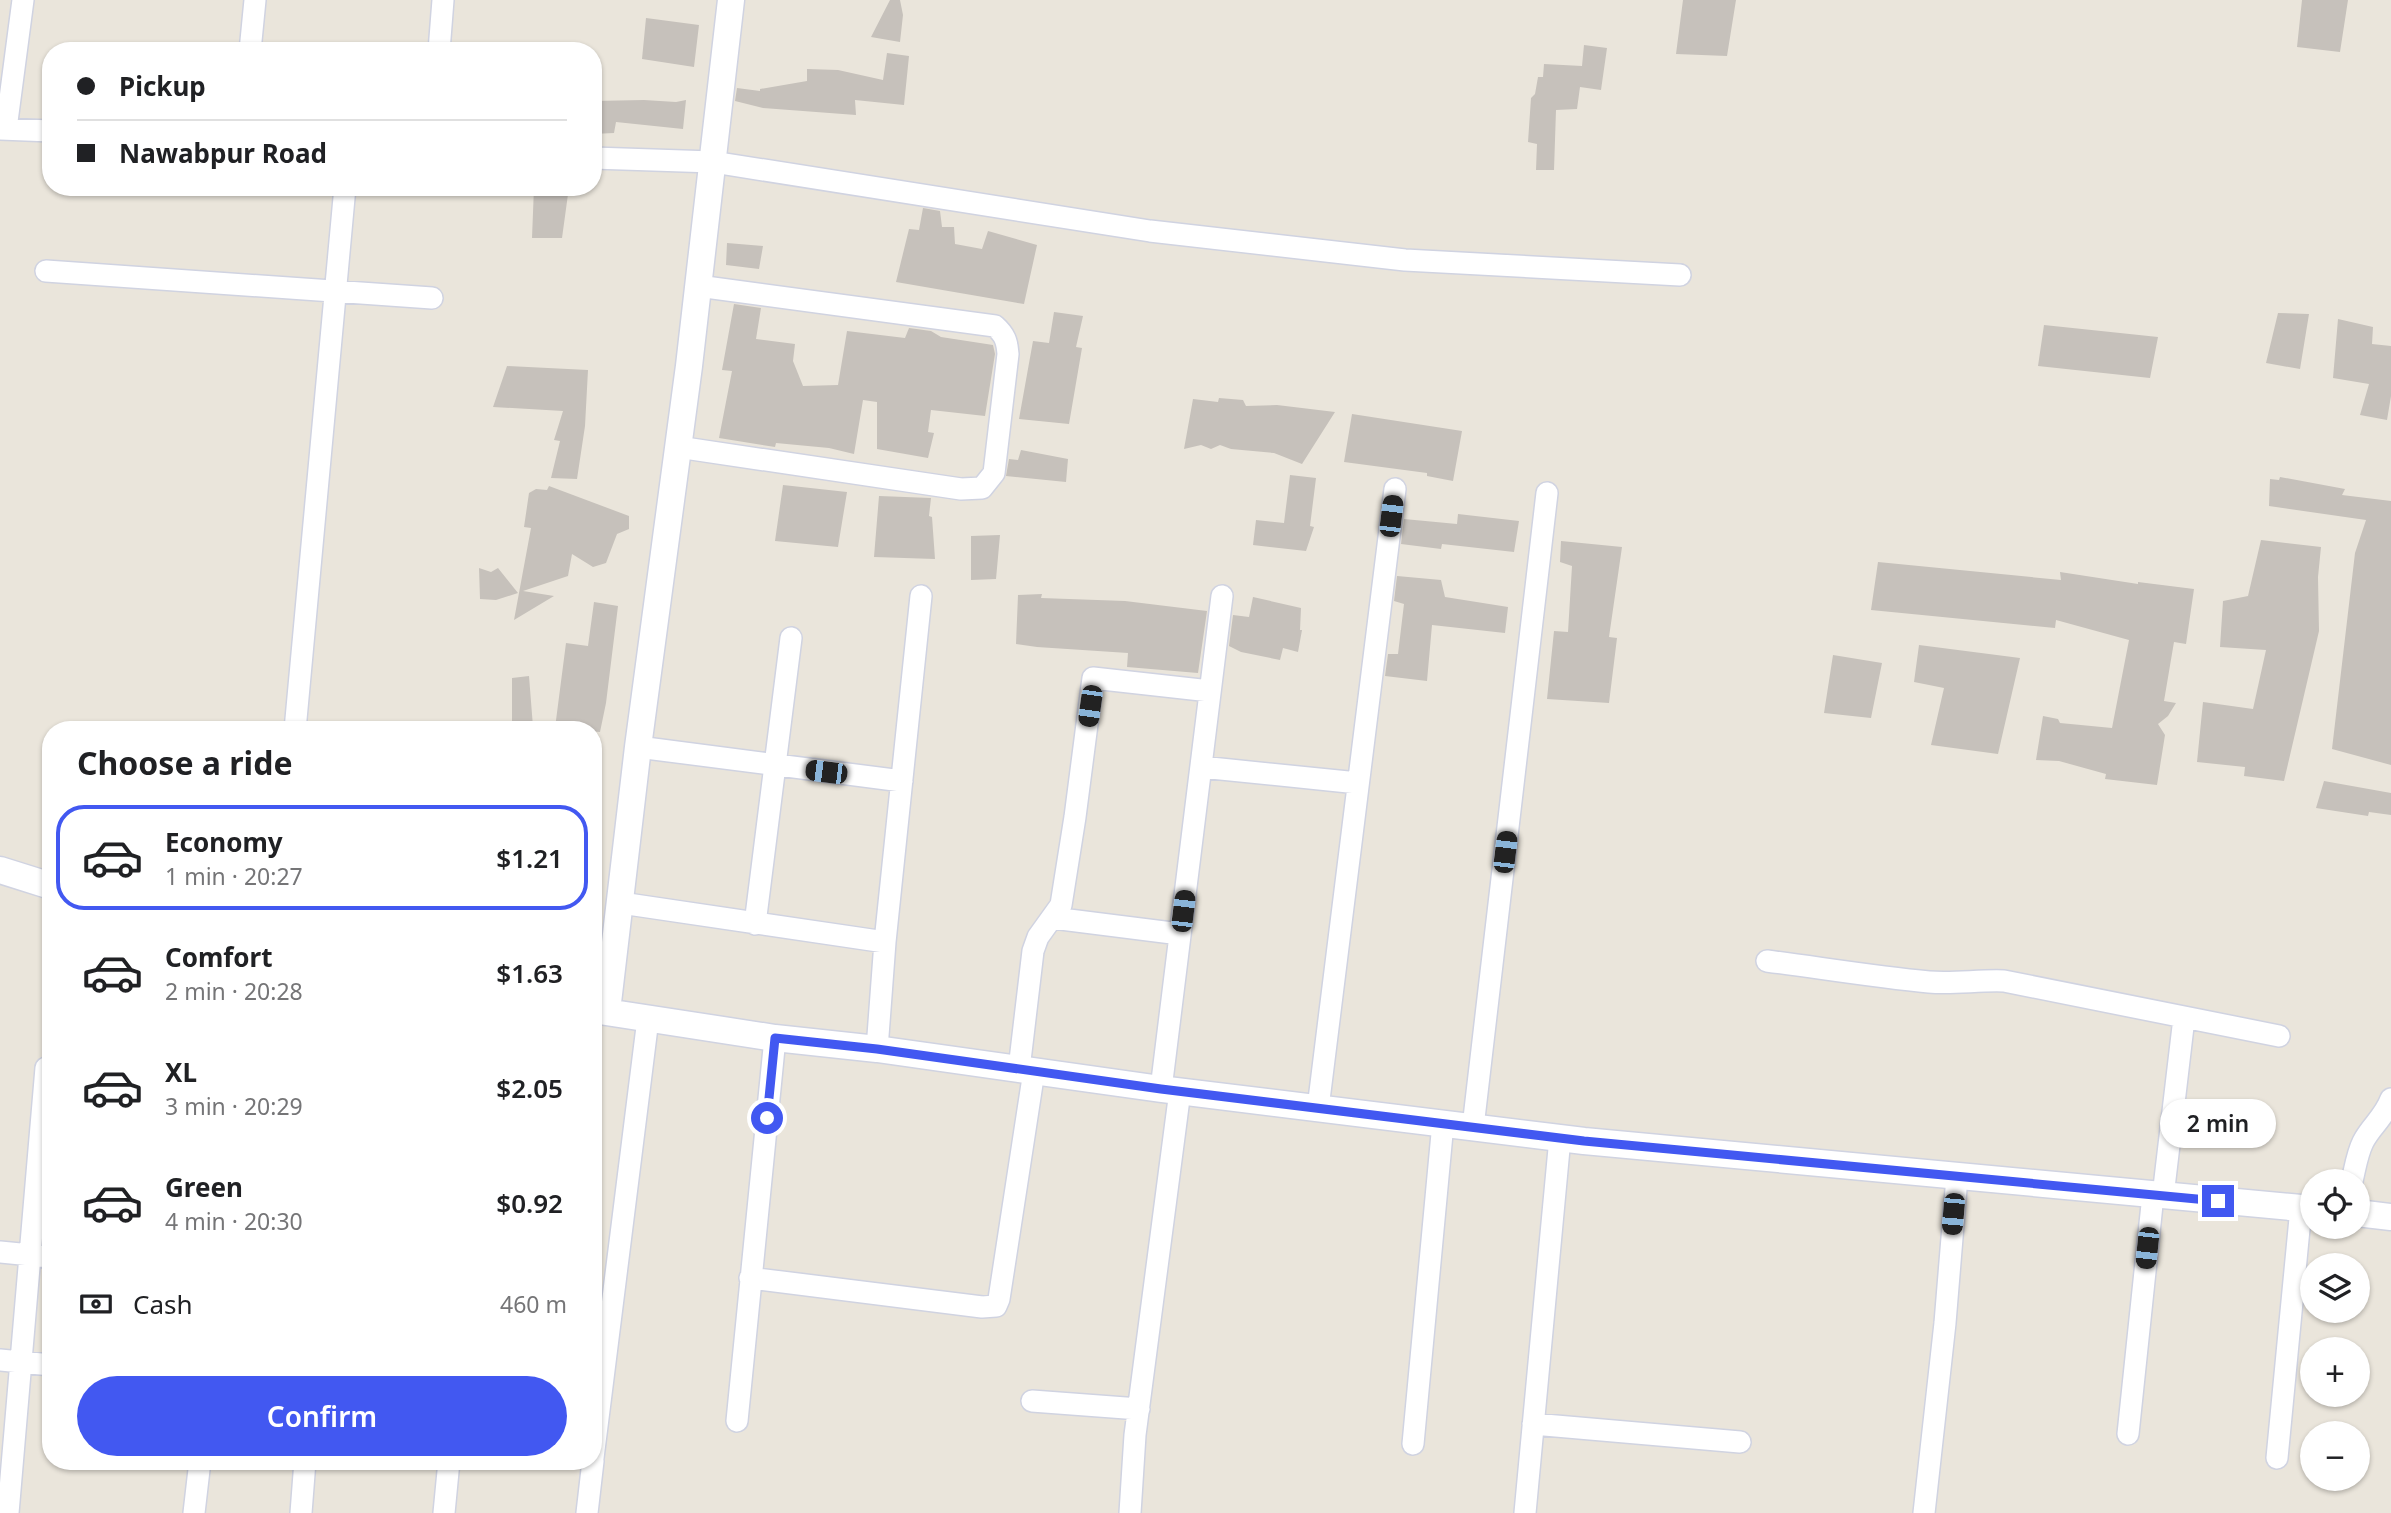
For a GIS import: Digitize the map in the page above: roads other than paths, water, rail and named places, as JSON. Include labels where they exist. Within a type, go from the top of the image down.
[{"type":"street","points":[[23,0],[3,129],[42,131]]},
{"type":"street","points":[[251,42],[255,0]]},
{"type":"street","points":[[440,42],[443,0]]},
{"type":"street","points":[[602,1001],[621,903],[731,0]]},
{"type":"street","points":[[602,158],[713,162],[1190,235],[1405,260],[1680,275]]},
{"type":"street","points":[[296,721],[344,196]]},
{"type":"street","points":[[47,271],[432,298]]},
{"type":"street","points":[[678,447],[961,489],[982,488],[994,473],[1008,354],[1004,333],[995,326],[698,286]]},
{"type":"street","points":[[1318,1108],[1395,489]]},
{"type":"street","points":[[1473,1127],[1547,494]]},
{"type":"street","points":[[877,1049],[885,942],[921,596]]},
{"type":"street","points":[[1130,1513],[1171,1090],[1180,934],[1222,596]]},
{"type":"street","points":[[755,924],[791,638]]},
{"type":"street","points":[[750,1278],[982,1307],[996,1306],[1026,1070],[1033,951],[1038,937],[1061,905],[1093,678],[1210,691]]},
{"type":"street","points":[[638,747],[902,781]]},
{"type":"street","points":[[1201,767],[1358,783]]},
{"type":"street","points":[[0,870],[42,883]]},
{"type":"street","points":[[621,903],[885,942]]},
{"type":"street","points":[[1054,918],[1180,934]]},
{"type":"street","points":[[1768,961],[1927,982],[2004,982],[2278,1036]]},
{"type":"street","points":[[602,1011],[775,1038],[1560,1138],[2300,1208]]},
{"type":"street","points":[[2128,1434],[2158,1195],[2184,1018]]},
{"type":"street","points":[[602,1384],[648,1019]]},
{"type":"street","points":[[737,1421],[775,1038]]},
{"type":"street","points":[[2356,1169],[2364,1140],[2381,1120],[2391,1099]]},
{"type":"street","points":[[1413,1444],[1443,1124]]},
{"type":"street","points":[[1525,1513],[1560,1138]]},
{"type":"street","points":[[1924,1513],[1945,1323],[1957,1177]]},
{"type":"street","points":[[2370,1215],[2391,1217]]},
{"type":"street","points":[[8,1513],[10,1361],[41,1256],[42,1218]]},
{"type":"street","points":[[2277,1458],[2303,1239]]},
{"type":"street","points":[[0,1252],[41,1256]]},
{"type":"street","points":[[602,1273],[615,1274]]},
{"type":"street","points":[[10,1361],[42,1364]]},
{"type":"street","points":[[1032,1401],[1139,1409]]},
{"type":"street","points":[[1533,1424],[1740,1442]]},
{"type":"street","points":[[194,1513],[199,1470]]},
{"type":"street","points":[[301,1513],[304,1470]]},
{"type":"street","points":[[444,1513],[448,1470]]},
{"type":"street","points":[[587,1513],[592,1470]]}]
